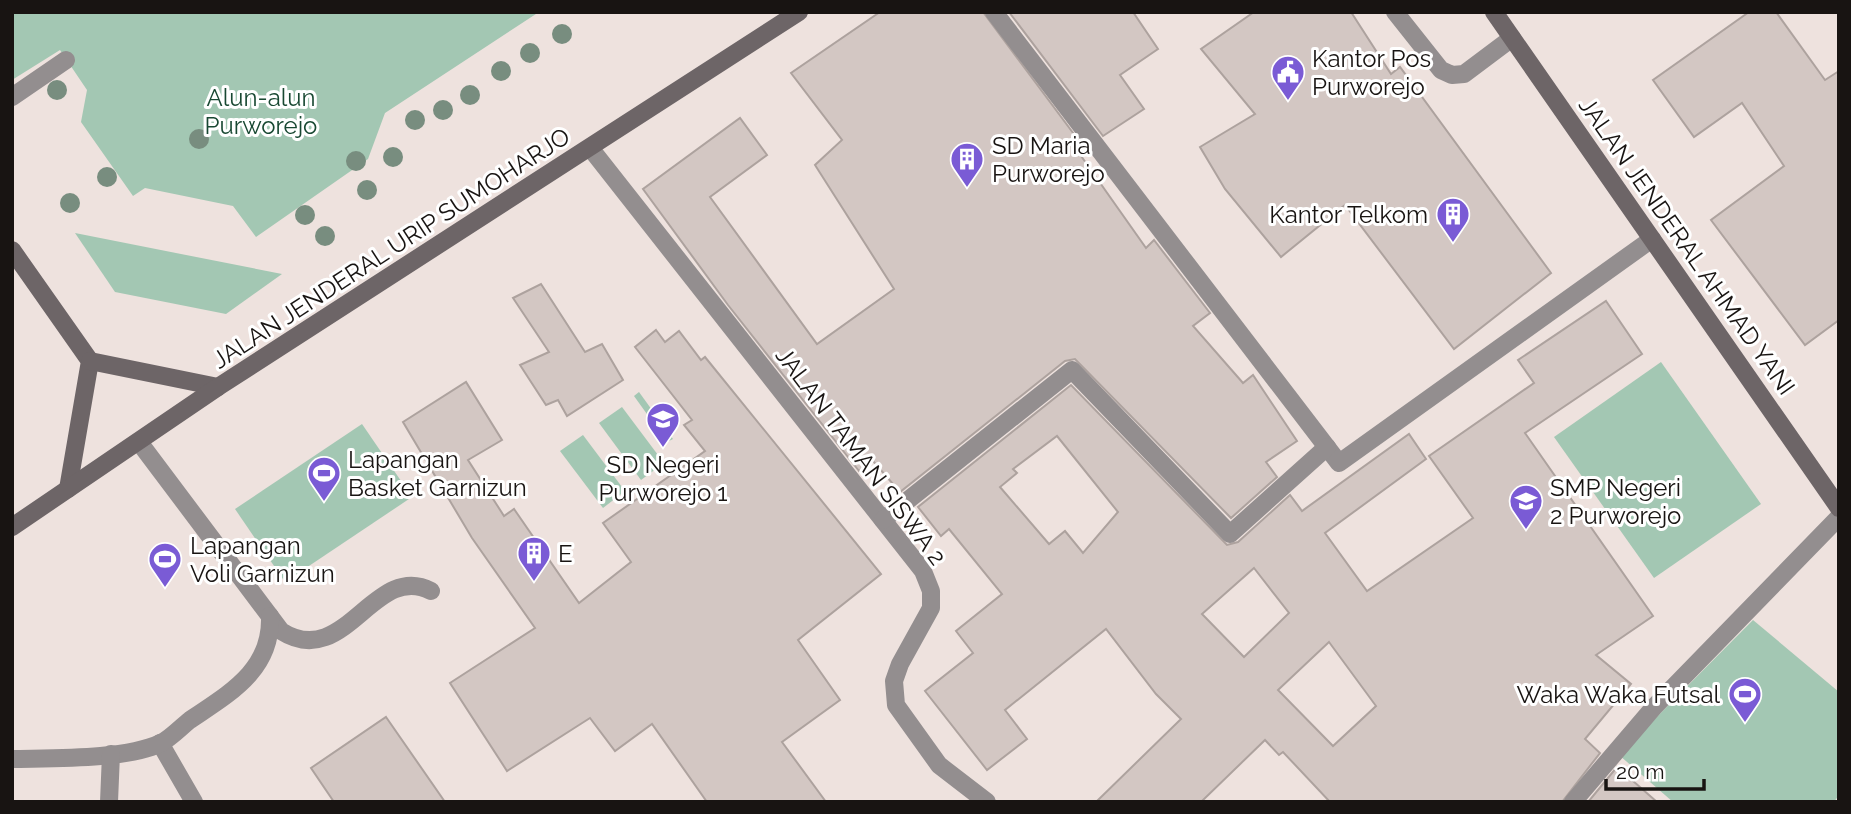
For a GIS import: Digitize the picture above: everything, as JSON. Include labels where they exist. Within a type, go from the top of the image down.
[{"type":"main road","name":"JALAN JENDERAL URIP SUMOHARJO","points":[[12,527],[218,387],[591,149],[799,12]]},
{"type":"main road","name":"JALAN JENDERAL AHMAD YANI","points":[[1494,12],[1839,508]]},
{"type":"main road","points":[[12,250],[90,361],[218,387]]},
{"type":"main road","points":[[68,489],[90,361]]},
{"type":"street","points":[[994,12],[1339,463],[1652,239]]},
{"type":"street","points":[[1395,12],[1441,70],[1452,75],[1464,74],[1512,38]]},
{"type":"street","points":[[12,97],[66,60]]},
{"type":"street","name":"JALAN TAMAN SISWA 2","points":[[591,149],[923,571],[931,592],[931,608],[909,643],[894,681],[895,705],[939,765],[987,802]]},
{"type":"street","points":[[883,520],[1072,370],[1230,534],[1327,447]]},
{"type":"street","points":[[139,442],[281,631],[291,638],[326,638],[389,591],[407,583],[417,584],[430,591]]},
{"type":"street","points":[[1573,802],[1654,707],[1839,516]]},
{"type":"street","points":[[12,759],[111,754],[160,743],[238,687],[255,669],[264,654],[270,616]]},
{"type":"street","points":[[160,743],[194,802]]},
{"type":"street","points":[[109,802],[111,754]]},
{"type":"green space","name":"Alun-alun Purworejo","points":[[12,12],[539,12],[385,113],[368,159],[256,237],[233,206],[145,188],[133,196],[81,122],[87,90],[60,50],[12,80]]},
{"type":"green space","points":[[75,233],[282,274],[226,314],[115,292]]},
{"type":"green space","points":[[1661,362],[1761,504],[1654,578],[1554,437]]},
{"type":"green space","points":[[639,392],[673,439],[667,442],[634,396]]},
{"type":"green space","points":[[622,407],[664,463],[641,480],[599,423]]},
{"type":"green space","name":"Lapangan Basket Garnizun","points":[[362,424],[412,497],[285,582],[235,509]]},
{"type":"green space","points":[[583,435],[625,491],[603,508],[560,451]]},
{"type":"green space","name":"Waka Waka Futsal","points":[[1753,620],[1839,692],[1839,795],[1834,802],[1673,802],[1619,755]]},
{"type":"building","points":[[880,12],[983,12],[1085,149],[1079,153],[1146,248],[1154,240],[1210,313],[1193,326],[1243,383],[1253,375],[1297,441],[1266,462],[1277,477],[1231,518],[1075,359],[1065,361],[900,492],[873,461],[859,471],[728,305],[643,189],[740,118],[767,155],[710,197],[817,344],[894,289],[815,165],[842,140],[791,73]]},
{"type":"building","points":[[1009,12],[1133,12],[1158,49],[1120,75],[1144,109],[1103,136]]},
{"type":"building","points":[[1254,12],[1351,12],[1391,74],[1400,67],[1551,273],[1454,349],[1345,205],[1281,257],[1225,189],[1200,147],[1255,114],[1201,49]]},
{"type":"building","points":[[1749,12],[1776,12],[1825,80],[1839,71],[1839,320],[1805,345],[1711,220],[1784,166],[1742,103],[1694,137],[1653,80]]},
{"type":"building","points":[[541,284],[585,352],[602,344],[623,380],[567,416],[558,400],[546,405],[520,365],[549,352],[513,298]]},
{"type":"building","points":[[1606,301],[1642,354],[1525,433],[1653,616],[1596,655],[1631,684],[1585,739],[1600,753],[1562,802],[1330,802],[1283,752],[1279,755],[1265,740],[1201,802],[1096,802],[1181,719],[1156,694],[1106,629],[1005,710],[1027,739],[987,770],[925,691],[973,653],[956,631],[1002,594],[949,529],[941,536],[918,507],[1071,385],[1227,545],[1238,542],[1290,495],[1302,511],[1409,434],[1426,459],[1325,533],[1367,591],[1473,518],[1429,456],[1534,383],[1518,360]],"holes":[[[1057,436],[1118,512],[1083,553],[1065,531],[1049,544],[1000,487],[1017,473],[1013,469]],[[1254,568],[1289,613],[1244,657],[1202,614]],[[1329,642],[1376,706],[1333,746],[1278,690]]]},
{"type":"building","name":"SD Negeri Purworejo 1","points":[[656,330],[665,342],[679,331],[701,360],[705,357],[881,574],[798,640],[840,700],[782,742],[826,802],[707,802],[652,724],[615,751],[590,718],[507,771],[450,683],[535,628],[472,538],[403,422],[466,382],[502,440],[468,460],[504,516],[514,509],[579,603],[631,562],[603,523],[705,451],[684,425],[692,420],[635,347]]},
{"type":"building","points":[[386,717],[445,802],[334,802],[311,768]]},
{"type":"building","points":[[1617,767],[1657,802],[1588,802]]},
{"type":"place","name":"Kantor Pos Purworejo","points":[[1288,102]]},
{"type":"place","name":"SD Maria Purworejo","points":[[967,189]]},
{"type":"place","name":"Kantor Telkom","points":[[1453,244]]},
{"type":"place","name":"SD Negeri Purworejo 1","points":[[663,449]]},
{"type":"place","name":"Lapangan Basket Garnizun","points":[[324,503]]},
{"type":"place","name":"SMP Negeri 2 Purworejo","points":[[1526,531]]},
{"type":"place","name":"E","points":[[534,583]]},
{"type":"place","name":"Lapangan Voli Garnizun","points":[[165,589]]},
{"type":"place","name":"Waka Waka Futsal","points":[[1745,724]]}]
